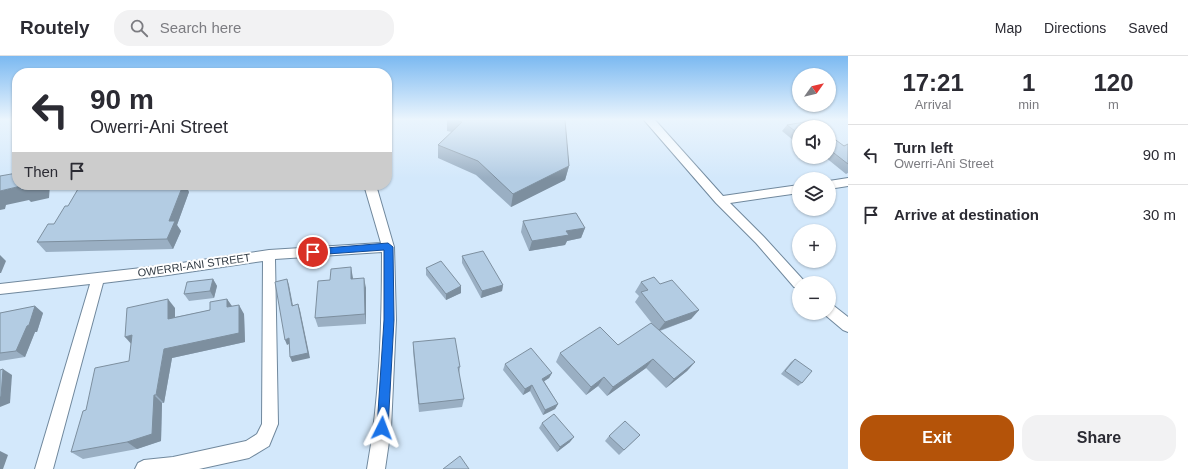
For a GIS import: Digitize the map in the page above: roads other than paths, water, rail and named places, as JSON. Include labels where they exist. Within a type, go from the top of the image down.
[{"type":"street","points":[[666,139],[720,200],[793,276]]},
{"type":"street","points":[[836,184],[848,182]]},
{"type":"street","points":[[371,190],[388,247],[388,335],[382,428],[376,469]]},
{"type":"street","points":[[720,200],[792,190]]},
{"type":"street","name":"OWERRI-ANI STREET","points":[[0,289],[98,278],[269,255],[388,247]]},
{"type":"street","points":[[144,469],[173,466],[249,449],[263,440],[270,424],[269,255]]},
{"type":"street","points":[[44,469],[98,278]]},
{"type":"street","points":[[836,316],[848,326]]}]
